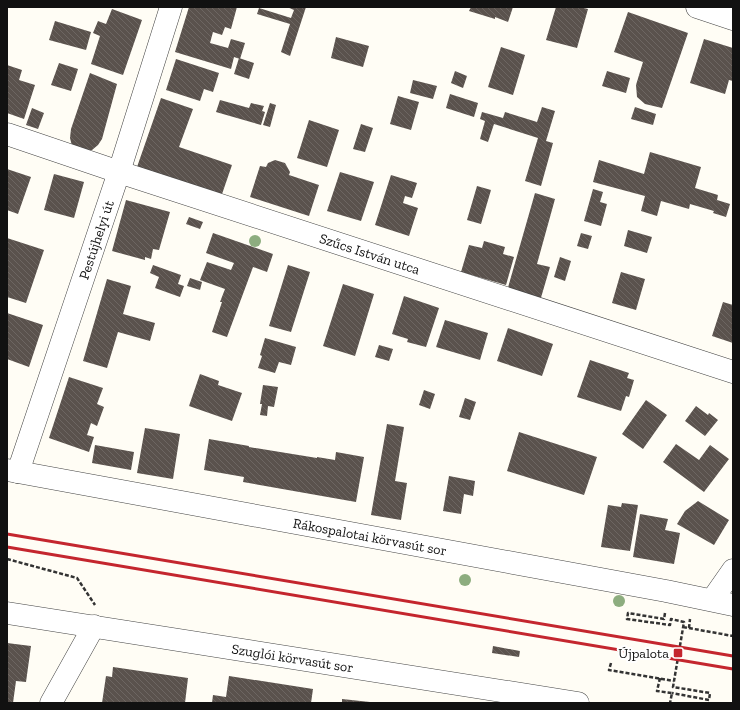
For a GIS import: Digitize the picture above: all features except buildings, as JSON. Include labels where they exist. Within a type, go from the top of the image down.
[{"type":"street","name":"Pestújhelyi út","points":[[13,471],[119,172],[171,7]]},
{"type":"street","points":[[697,7],[733,19]]},
{"type":"street","name":"Szűcs István utca","points":[[7,134],[119,172],[733,372]]},
{"type":"street","name":"Rákospalotai körvasút sor","points":[[13,471],[666,590],[733,605]]},
{"type":"street","points":[[712,600],[733,570]]},
{"type":"street","name":"Szuglói körvasút sor","points":[[7,612],[475,695],[578,703]]},
{"type":"street","points":[[50,703],[102,628]]},
{"type":"path","points":[[7,559],[77,578],[102,628]]},
{"type":"path","points":[[660,678],[657,691],[709,700],[710,693],[673,687],[684,622],[671,619],[670,625],[627,618],[628,613],[661,618]]},
{"type":"path","points":[[689,628],[690,620]]},
{"type":"path","points":[[683,627],[733,636]]},
{"type":"path","points":[[611,663],[609,670],[674,681]]},
{"type":"path","points":[[670,703],[672,693]]},
{"type":"railway","points":[[7,534],[733,656]]},
{"type":"railway","points":[[7,547],[733,669]]},
{"type":"place","name":"Újpalota","points":[[678,653]]}]
